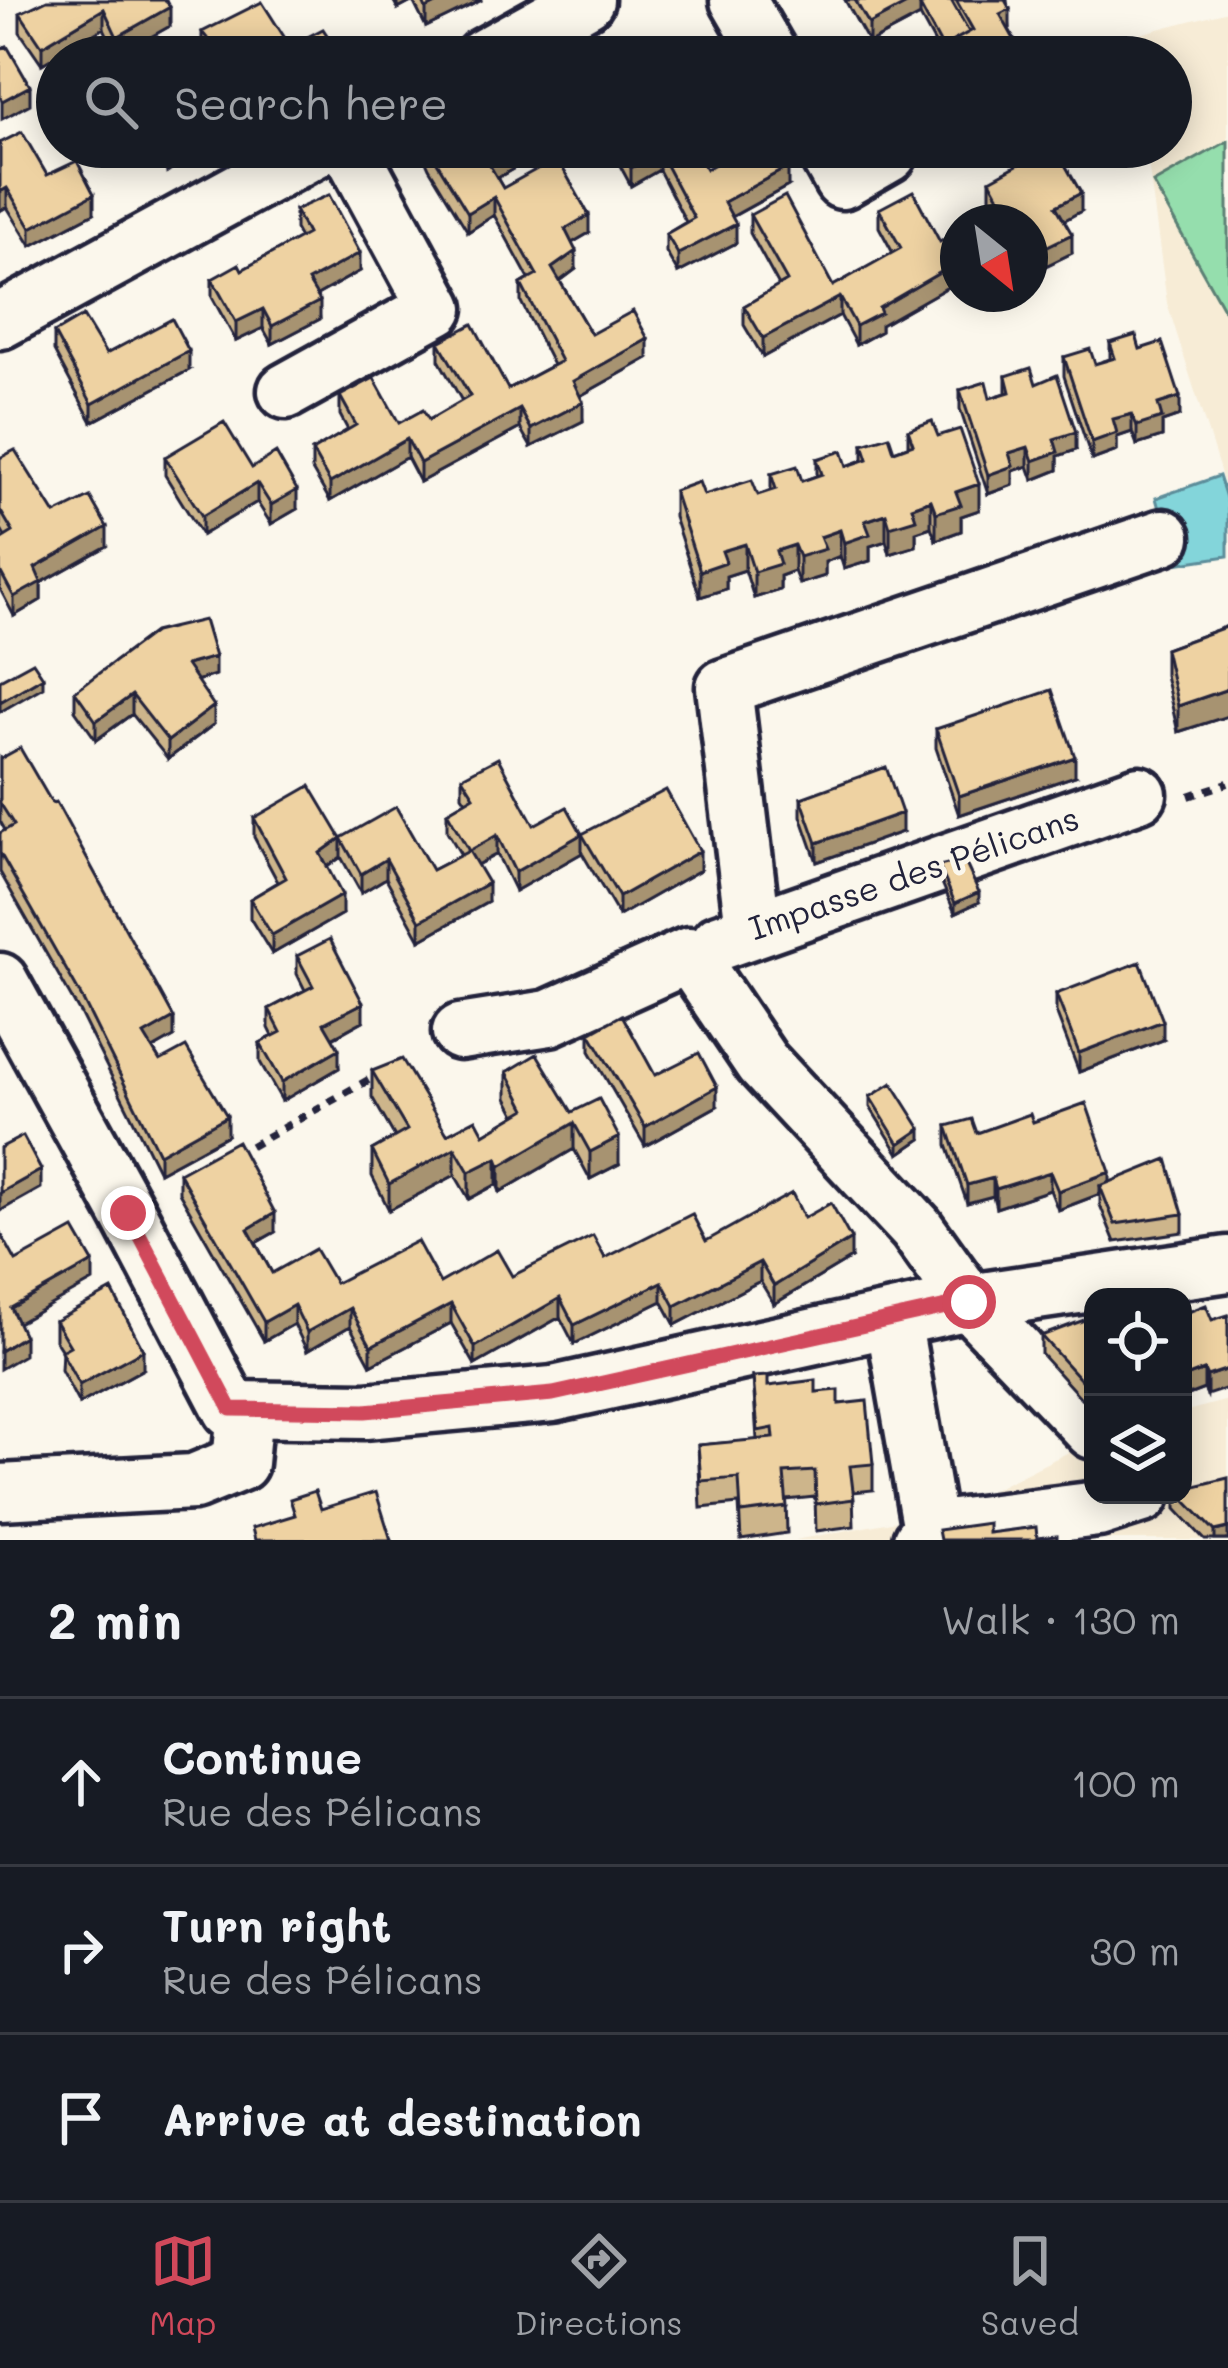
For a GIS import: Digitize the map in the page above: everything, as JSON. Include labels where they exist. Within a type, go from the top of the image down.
[{"type":"street","points":[[521,36],[586,0]]},
{"type":"street","points":[[738,0],[759,36]]},
{"type":"street","points":[[0,321],[281,168]]},
{"type":"street","points":[[286,391],[436,308],[360,168]]},
{"type":"street","points":[[835,168],[842,181],[865,168]]},
{"type":"street","points":[[753,928],[724,687],[1163,537]]},
{"type":"street","name":"Impasse des Pélicans","points":[[460,1032],[549,1018],[753,928],[1139,794]]},
{"type":"street","points":[[689,955],[762,1063],[916,1228],[969,1302],[1084,1422]]},
{"type":"street","points":[[0,981],[16,1047],[231,1409],[365,1411],[553,1394],[969,1302],[1228,1264]]},
{"type":"street","points":[[893,1319],[926,1535],[1114,1504]]},
{"type":"street","points":[[0,1492],[194,1482],[240,1463],[245,1410]]},
{"type":"path","points":[[232,1156],[460,1032]]},
{"type":"shaded area","points":[[1228,11],[1228,496],[1167,303],[1149,168],[1192,168],[1192,36],[1132,36]]},
{"type":"shaded area","points":[[1228,1400],[1228,1540],[795,1540],[950,1511],[1084,1444],[1084,1504],[1192,1504],[1192,1410]]},
{"type":"green space","points":[[1228,141],[1228,317],[1153,183],[1180,168],[1192,168],[1192,161]]},
{"type":"water","points":[[1219,476],[1228,504],[1228,556],[1174,564],[1156,498]]},
{"type":"building","points":[[47,0],[166,0],[170,7],[119,36],[104,9],[59,36],[36,37],[20,13]]},
{"type":"building","points":[[422,0],[444,0],[426,9]]},
{"type":"building","points":[[855,0],[914,0],[869,24]]},
{"type":"building","points":[[931,0],[951,0],[969,32],[936,36],[920,6]]},
{"type":"building","points":[[956,0],[1005,0],[1010,9],[1000,14],[1012,36],[962,36],[973,30]]},
{"type":"building","points":[[262,2],[284,36],[205,36],[202,32]]},
{"type":"building","points":[[7,46],[30,86],[2,101],[0,49]]},
{"type":"building","points":[[22,132],[36,156],[36,168],[43,168],[47,175],[62,168],[81,168],[94,194],[31,228],[7,188],[0,192],[0,143]]},
{"type":"building","points":[[441,168],[491,168],[503,188],[539,168],[563,168],[589,215],[565,229],[576,251],[552,268],[591,334],[633,311],[648,339],[573,381],[583,402],[531,429],[520,409],[420,463],[407,439],[330,483],[312,451],[356,425],[340,396],[374,378],[399,423],[423,410],[429,420],[470,396],[439,342],[473,324],[508,389],[561,361],[521,284],[537,275],[494,197],[468,213]]},
{"type":"building","points":[[667,168],[786,168],[724,202],[736,224],[678,254],[666,234],[694,218]]},
{"type":"building","points":[[1012,168],[1067,168],[1081,193],[1056,206],[1072,234],[1048,246],[1048,204],[1003,204],[990,180]]},
{"type":"building","points":[[913,191],[940,242],[940,273],[856,326],[840,297],[763,338],[744,306],[787,281],[750,215],[785,196],[833,286],[901,248],[879,209]]},
{"type":"building","points":[[329,195],[360,253],[308,281],[320,301],[272,326],[263,309],[236,322],[212,279],[239,264],[242,270],[307,234],[295,210]]},
{"type":"building","points":[[83,316],[106,354],[172,319],[189,351],[92,404],[54,333]]},
{"type":"building","points":[[1136,335],[1140,349],[1162,342],[1180,397],[1158,404],[1162,418],[1137,426],[1132,414],[1113,419],[1117,433],[1092,442],[1064,357],[1090,349],[1095,364],[1115,358],[1110,343]]},
{"type":"building","points":[[1031,368],[1036,384],[1057,375],[1076,432],[1054,439],[1058,452],[1033,461],[1028,447],[1009,453],[1013,466],[988,475],[960,390],[986,382],[990,398],[1010,392],[1006,376]]},
{"type":"building","points":[[932,421],[938,436],[960,429],[979,484],[956,492],[961,505],[936,513],[931,500],[912,507],[916,519],[890,527],[886,514],[865,521],[870,534],[844,543],[840,530],[820,537],[825,549],[799,557],[794,545],[776,551],[780,564],[754,572],[745,544],[722,551],[726,562],[700,571],[674,491],[699,482],[704,495],[752,480],[758,495],[776,489],[771,474],[797,466],[802,481],[822,474],[817,459],[842,451],[847,466],[868,459],[863,444],[889,436],[894,451],[913,444],[908,430]]},
{"type":"building","points":[[224,422],[252,468],[276,453],[297,490],[271,505],[257,483],[202,516],[165,457]]},
{"type":"building","points":[[15,450],[55,514],[90,497],[107,527],[35,568],[41,582],[14,597],[0,571],[0,540],[13,532],[0,510],[0,458]]},
{"type":"building","points":[[204,620],[215,657],[186,665],[214,706],[168,741],[132,695],[96,721],[75,691],[154,632]]},
{"type":"building","points":[[1228,626],[1228,689],[1178,706],[1165,649]]},
{"type":"building","points":[[33,662],[43,677],[0,702],[0,680]]},
{"type":"building","points":[[1052,690],[1075,757],[959,796],[936,729]]},
{"type":"building","points":[[20,748],[52,803],[56,802],[174,1018],[144,1035],[160,1061],[186,1047],[227,1116],[159,1154],[80,994],[0,853],[0,833],[14,825],[0,803],[0,759]]},
{"type":"building","points":[[498,758],[534,825],[567,807],[582,834],[515,872],[497,835],[469,851],[447,812],[474,796],[462,777]]},
{"type":"building","points":[[886,767],[902,813],[817,843],[801,798]]},
{"type":"building","points":[[310,786],[341,838],[320,853],[342,895],[272,935],[250,899],[286,878],[254,818]]},
{"type":"building","points":[[666,790],[700,851],[619,897],[582,834]]},
{"type":"building","points":[[396,807],[432,870],[469,851],[488,883],[420,921],[386,859],[361,874],[341,838]]},
{"type":"building","points":[[964,860],[979,892],[955,903],[939,866]]},
{"type":"building","points":[[330,939],[363,1003],[324,1023],[339,1049],[282,1082],[260,1043],[281,1032],[269,1009],[313,986],[297,956]]},
{"type":"building","points":[[1140,962],[1163,1021],[1079,1053],[1056,994]]},
{"type":"building","points":[[622,1015],[655,1075],[699,1053],[717,1087],[645,1127],[590,1033]]},
{"type":"building","points":[[537,1054],[572,1112],[599,1099],[619,1137],[590,1152],[574,1123],[500,1166],[497,1158],[469,1172],[455,1148],[389,1184],[372,1150],[407,1130],[372,1071],[402,1059],[447,1134],[476,1119],[484,1134],[526,1109],[507,1072]]},
{"type":"building","points":[[892,1083],[921,1129],[899,1144],[870,1097]]},
{"type":"building","points":[[1086,1103],[1110,1172],[1058,1191],[1050,1172],[996,1189],[993,1178],[967,1185],[947,1126],[972,1119],[977,1133],[1030,1114],[1033,1122]]},
{"type":"building","points":[[23,1136],[41,1170],[0,1193],[0,1148]]},
{"type":"building","points":[[237,1141],[275,1213],[248,1229],[272,1273],[315,1249],[335,1283],[417,1241],[440,1283],[497,1250],[512,1276],[593,1236],[605,1258],[692,1214],[706,1241],[792,1193],[804,1218],[831,1203],[851,1239],[774,1286],[760,1262],[675,1306],[662,1282],[574,1325],[560,1298],[475,1347],[451,1304],[371,1346],[350,1308],[307,1332],[294,1305],[264,1322],[179,1173]]},
{"type":"building","points":[[1167,1159],[1183,1214],[1115,1224],[1100,1186]]},
{"type":"building","points":[[74,1229],[93,1262],[11,1308],[24,1336],[0,1351],[0,1232],[16,1261]]},
{"type":"building","points":[[112,1290],[143,1350],[79,1385],[61,1351],[70,1346],[55,1321]]},
{"type":"building","points":[[1206,1305],[1212,1320],[1228,1315],[1228,1369],[1207,1376],[1204,1370],[1192,1375],[1192,1310]]},
{"type":"building","points":[[1084,1320],[1084,1383],[1041,1336]]},
{"type":"building","points":[[768,1376],[768,1386],[816,1380],[816,1392],[839,1390],[839,1404],[867,1401],[873,1464],[850,1466],[854,1499],[816,1504],[815,1471],[784,1473],[787,1507],[741,1513],[739,1478],[701,1481],[698,1445],[774,1438],[773,1428],[758,1431],[753,1377]]},
{"type":"building","points":[[1228,1478],[1228,1528],[1215,1531],[1189,1504],[1192,1487]]},
{"type":"building","points":[[315,1491],[321,1509],[376,1492],[391,1540],[255,1540],[252,1528],[295,1515],[290,1499]]},
{"type":"building","points":[[988,1523],[988,1533],[1036,1527],[1037,1538],[1057,1536],[1057,1540],[940,1540],[938,1530]]},
{"type":"route","points":[[128,1213],[231,1409],[365,1411],[553,1394],[969,1302]]}]
